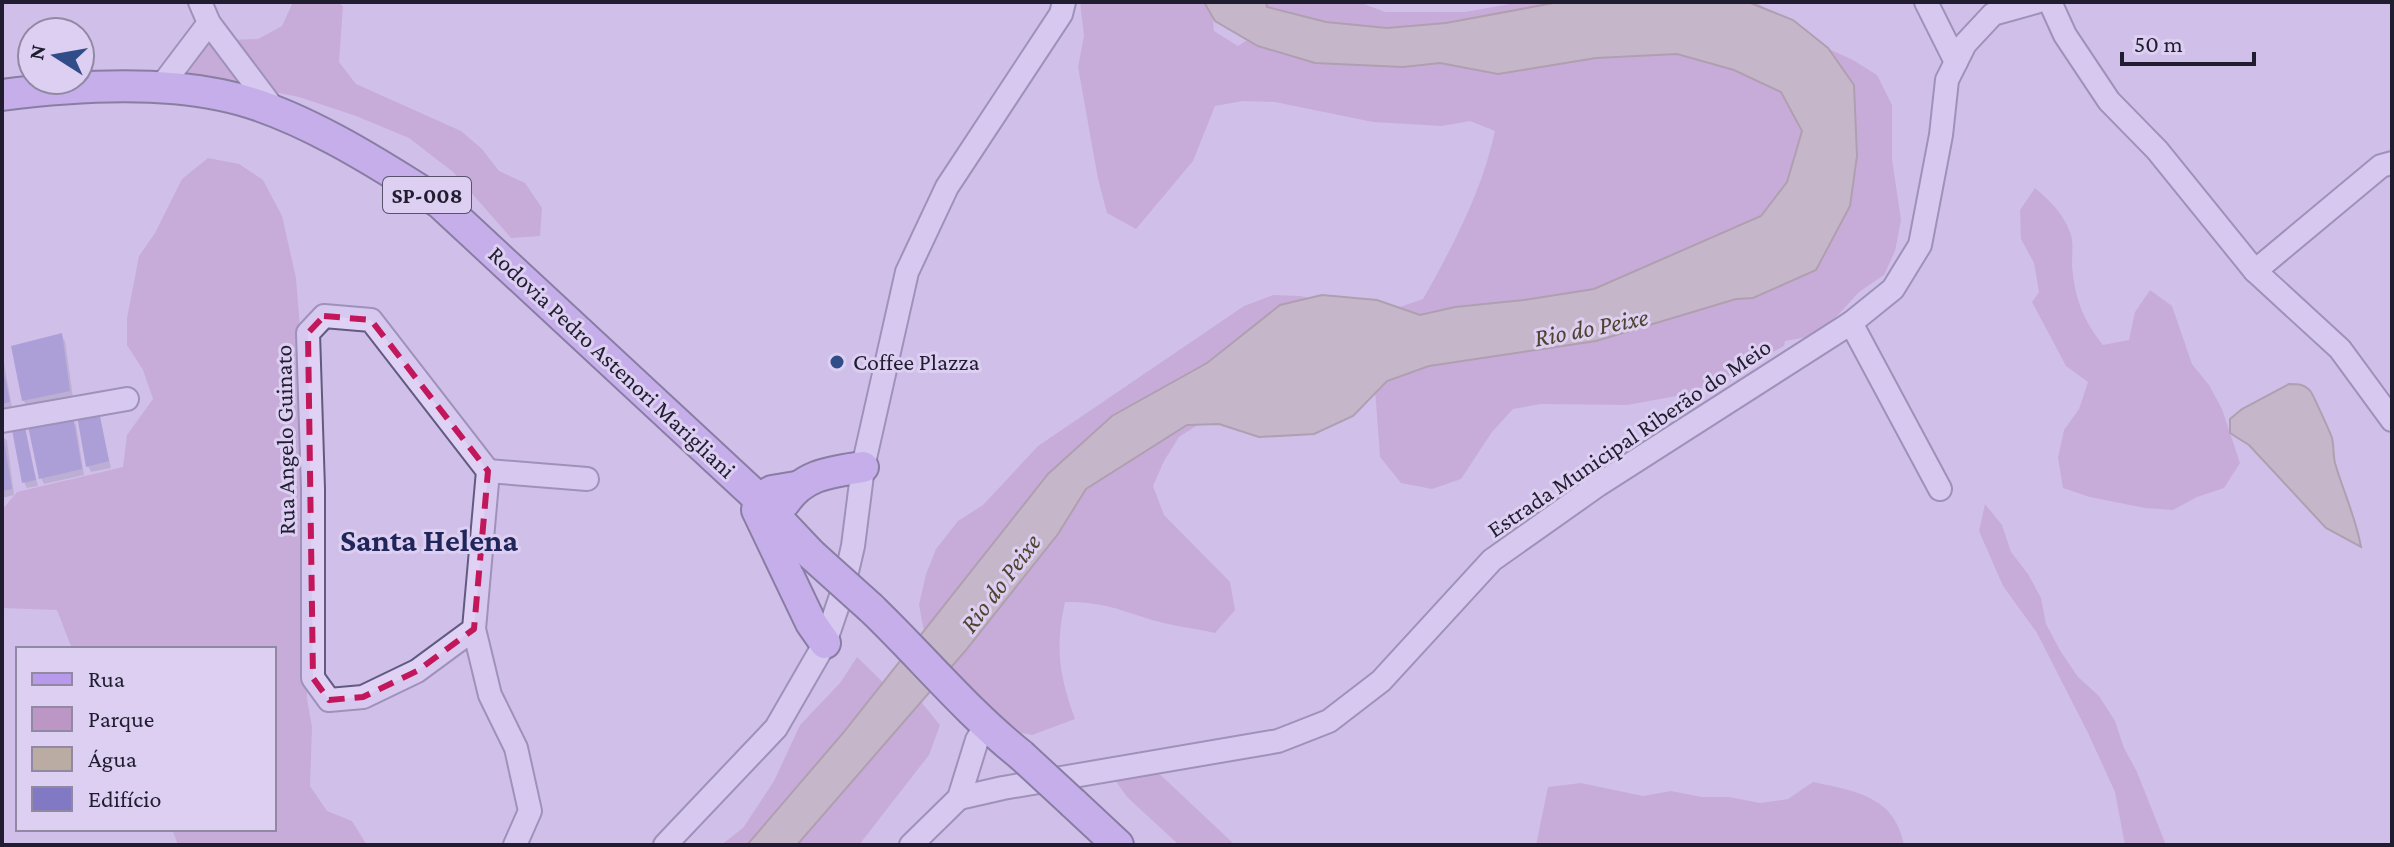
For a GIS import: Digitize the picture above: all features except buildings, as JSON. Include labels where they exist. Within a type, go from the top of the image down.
[{"type":"main road","name":"Rodovia Pedro Astenori Marigliani","points":[[2,95],[49,89],[159,89],[222,95],[276,112],[335,141],[440,203],[901,636],[978,720],[1021,755],[1118,845]]},
{"type":"main road","points":[[825,643],[811,623],[757,510],[767,508],[796,487],[823,473],[863,467]]},
{"type":"street","points":[[665,845],[776,728],[825,643],[842,593],[853,546],[863,467],[907,272],[947,187],[1061,14],[1064,2]]},
{"type":"street","points":[[1926,2],[1956,62]]},
{"type":"street","name":"Estrada Municipal Riberão do Meio","points":[[959,798],[1278,741],[1329,721],[1381,681],[1492,560],[1598,485],[1851,323],[1893,289],[1920,245],[1941,135],[1947,80],[1965,44],[1993,14],[2036,2]]},
{"type":"street","points":[[2050,2],[2065,35],[2109,101],[2157,150],[2255,271],[2340,349],[2392,420]]},
{"type":"street","points":[[159,89],[205,12],[276,112]]},
{"type":"street","points":[[2255,271],[2381,166],[2392,163]]},
{"type":"street","name":"Rua Angelo Guinato","points":[[474,629],[417,671],[363,697],[329,700],[313,678],[313,489],[308,333],[324,316],[371,320],[488,471]]},
{"type":"street","points":[[1851,323],[1940,489]]},
{"type":"street","points":[[2,421],[127,399]]},
{"type":"street","points":[[515,845],[530,811],[516,748],[490,695],[474,629],[488,471],[587,479]]},
{"type":"street","points":[[911,845],[959,798],[977,740],[978,720]]},
{"type":"highlighted area","points":[[324,316],[371,320],[488,471],[474,629],[417,671],[363,697],[329,700],[313,678],[308,333]]},
{"type":"green space","points":[[293,2],[337,2],[343,6],[339,62],[356,84],[461,131],[482,149],[499,171],[525,183],[542,208],[540,236],[511,238],[453,172],[409,138],[299,97],[189,75],[177,57],[202,45],[258,39],[282,26]]},
{"type":"green space","points":[[1080,2],[1211,2],[1214,31],[1238,46],[1263,30],[1253,2],[1359,2],[1385,12],[1465,12],[1521,2],[1756,2],[1829,49],[1877,75],[1892,105],[1892,159],[1901,220],[1895,251],[1884,275],[1859,292],[1813,336],[1785,341],[1784,346],[1711,385],[1682,395],[1627,405],[1541,404],[1513,409],[1492,432],[1461,479],[1432,489],[1401,483],[1380,457],[1374,375],[1204,421],[1179,437],[1153,486],[1164,515],[1230,582],[1235,610],[1215,633],[1100,605],[1065,602],[1060,661],[1075,719],[1032,735],[996,728],[974,707],[924,632],[919,605],[936,549],[958,521],[983,505],[1038,446],[1244,306],[1273,295],[1300,296],[1367,309],[1394,309],[1423,299],[1474,197],[1495,131],[1470,121],[1442,126],[1373,122],[1275,102],[1243,101],[1215,106],[1193,161],[1136,229],[1107,213],[1098,179],[1078,67],[1084,36]]},
{"type":"green space","points":[[208,158],[239,164],[263,180],[282,216],[296,278],[314,507],[307,673],[312,727],[310,786],[327,811],[352,821],[367,845],[178,845],[173,831],[276,831],[276,647],[71,647],[57,610],[2,608],[2,510],[17,492],[123,467],[127,435],[153,399],[143,370],[127,345],[127,318],[139,256],[155,233],[182,179]]},
{"type":"green space","points":[[2035,188],[2056,208],[2067,225],[2072,239],[2077,298],[2103,345],[2129,340],[2135,312],[2150,290],[2172,306],[2192,364],[2209,385],[2222,409],[2240,463],[2224,488],[2197,497],[2173,510],[2090,497],[2063,488],[2058,458],[2064,430],[2079,409],[2088,382],[2066,366],[2032,302],[2039,292],[2034,263],[2021,239],[2020,210]]},
{"type":"green space","points":[[1985,504],[2002,525],[2011,552],[2041,598],[2046,624],[2061,652],[2078,677],[2099,696],[2115,721],[2166,845],[2125,845],[2115,792],[2088,733],[2037,633],[2003,586],[1979,531]]},
{"type":"green space","points":[[857,657],[895,694],[922,703],[940,725],[929,755],[859,845],[721,845],[743,828],[774,781],[800,725],[840,683]]},
{"type":"green space","points":[[1150,765],[1235,845],[1179,845],[1127,797],[1110,773]]},
{"type":"green space","points":[[1813,782],[1871,798],[1892,816],[1904,845],[1536,845],[1548,787],[1581,783],[1643,796],[1671,791],[1760,803],[1788,799]]},
{"type":"water","name":"Rio do Peixe","points":[[1204,2],[1266,2],[1267,7],[1326,22],[1387,28],[1446,23],[1559,2],[1748,2],[1793,20],[1828,48],[1854,85],[1857,156],[1850,206],[1816,270],[1753,298],[1736,299],[1596,341],[1429,366],[1387,381],[1353,416],[1314,434],[1259,437],[1219,424],[1187,425],[1086,489],[1058,534],[966,650],[797,845],[747,845],[843,733],[1048,474],[1112,416],[1207,363],[1280,305],[1322,295],[1377,300],[1420,315],[1455,307],[1594,289],[1761,216],[1787,182],[1802,131],[1781,92],[1734,70],[1677,54],[1596,58],[1498,74],[1440,63],[1403,67],[1315,63],[1258,46],[1215,21]]},
{"type":"water","points":[[2289,384],[2304,386],[2311,392],[2329,430],[2335,463],[2361,547],[2326,528],[2249,445],[2230,433],[2230,419],[2242,409]]},
{"type":"place","name":"Coffee Plazza","points":[[837,362]]},
{"type":"district","name":"Santa Helena","points":[[429,540]]}]
